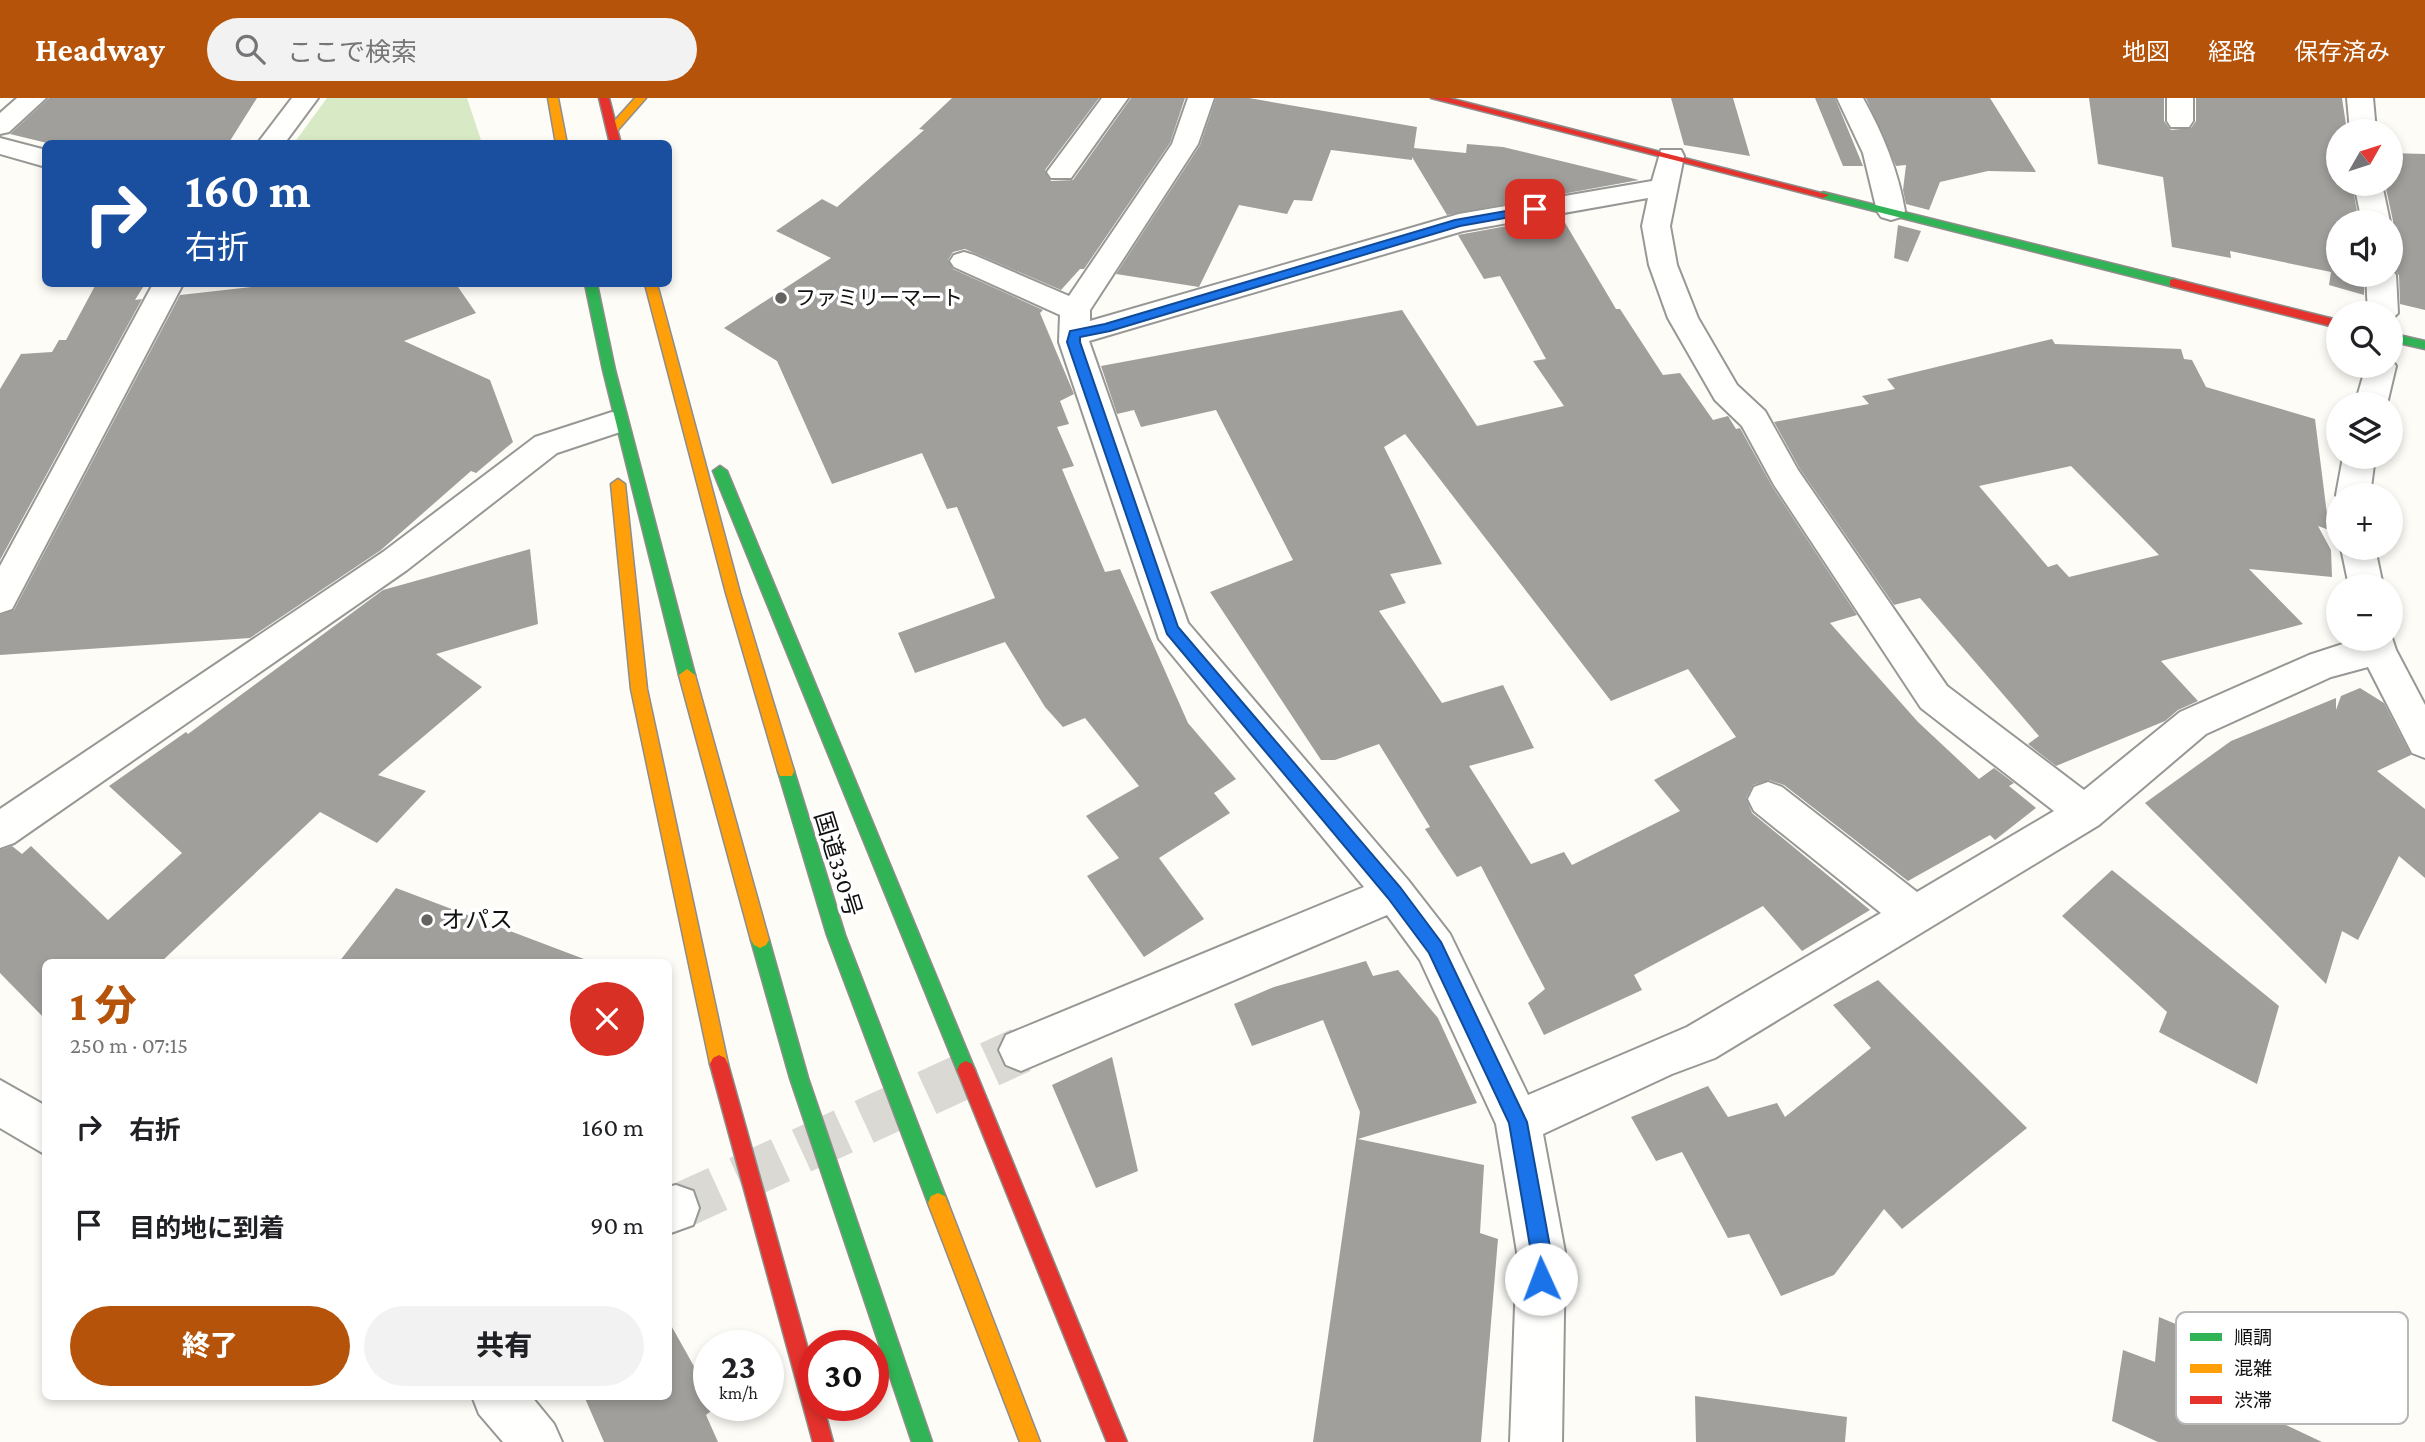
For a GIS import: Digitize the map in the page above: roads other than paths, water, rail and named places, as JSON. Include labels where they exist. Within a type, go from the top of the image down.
[{"type":"main road","points":[[553,98],[561,140]]},
{"type":"main road","points":[[604,98],[614,136]]},
{"type":"main road","points":[[614,136],[641,98]]},
{"type":"main road","points":[[1436,98],[1667,171],[1891,211],[2326,321]]},
{"type":"main road","points":[[592,287],[609,370],[698,718],[799,1078],[922,1442]]},
{"type":"main road","name":"国道330号","points":[[652,287],[733,593],[836,935],[1030,1442]]},
{"type":"main road","points":[[2403,340],[2425,345]]},
{"type":"main road","points":[[669,357],[756,554],[1117,1442]]},
{"type":"main road","points":[[609,370],[639,689],[719,1063],[823,1442]]},
{"type":"street","points":[[0,125],[33,98]]},
{"type":"street","points":[[273,140],[305,98]]},
{"type":"street","points":[[1061,172],[1115,98]]},
{"type":"street","points":[[1201,98],[1185,144],[1074,322],[1074,342],[1172,629],[1394,893],[1435,947],[1518,1122],[1541,1252],[1539,1412],[1536,1442]]},
{"type":"street","points":[[1850,98],[1874,142],[1888,182],[1891,211]]},
{"type":"street","points":[[2360,98],[2362,119]]},
{"type":"street","points":[[0,146],[42,158]]},
{"type":"street","points":[[964,261],[1074,322],[1106,328],[1459,223],[1667,171],[1656,226],[1663,265],[1683,318],[1726,392],[1754,419],[1786,477],[1934,697],[2085,813]]},
{"type":"street","points":[[0,599],[166,287]]},
{"type":"street","points":[[0,831],[395,561],[546,444],[612,423]]},
{"type":"street","points":[[1518,1122],[1661,1057],[1700,1043],[2085,813],[2193,723],[2322,664],[2358,651]]},
{"type":"street","points":[[2380,651],[2425,742]]},
{"type":"street","points":[[1768,799],[1914,914]]},
{"type":"street","points":[[1021,1050],[1394,893]]},
{"type":"street","points":[[0,1102],[42,1130]]},
{"type":"street","points":[[500,1400],[536,1442]]},
{"type":"tunnel","points":[[676,1208],[1021,1050]]},
{"type":"place","name":"ファミリーマート","points":[[781,298]]},
{"type":"place","name":"オパス","points":[[427,920]]}]
